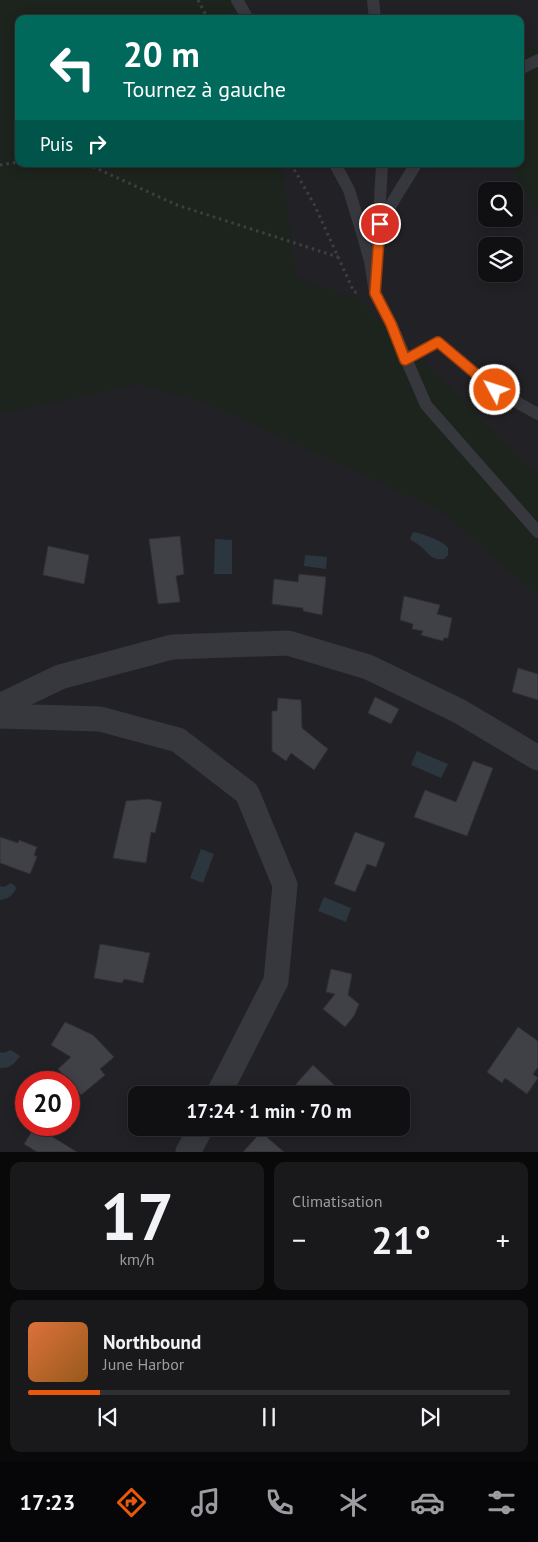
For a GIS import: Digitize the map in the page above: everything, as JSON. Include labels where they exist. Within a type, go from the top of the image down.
[{"type":"street","points":[[0,706],[60,677],[172,647],[288,642],[368,667],[459,711],[538,758]]},
{"type":"street","points":[[0,716],[100,719],[178,740],[247,793],[285,885],[276,981],[223,1086]]},
{"type":"street","points":[[188,1152],[197,1136]]},
{"type":"lane","points":[[237,0],[246,15]]},
{"type":"lane","points":[[373,0],[375,15]]},
{"type":"lane","points":[[524,67],[538,60]]},
{"type":"lane","points":[[337,167],[349,190],[363,236],[375,293],[391,324],[426,405],[538,532]]},
{"type":"lane","points":[[375,293],[382,167]]},
{"type":"lane","points":[[380,224],[414,167]]},
{"type":"lane","points":[[405,360],[438,342],[495,390],[538,414]]},
{"type":"path","points":[[198,0],[206,15]]},
{"type":"path","points":[[0,165],[15,163]]},
{"type":"path","points":[[93,167],[177,206],[338,257]]},
{"type":"path","points":[[293,167],[314,204],[354,292],[375,293]]},
{"type":"shaded area","points":[[0,0],[538,0],[538,1152],[0,1152]]},
{"type":"shaded area","points":[[0,0],[231,0],[240,15],[15,15],[15,167],[282,167],[296,277],[359,300],[452,389],[529,467],[538,470],[538,596],[438,509],[209,404],[139,384],[0,414]]},
{"type":"shaded area","points":[[538,44],[538,216],[523,189],[523,182],[519,182],[511,167],[524,167],[524,52]]},
{"type":"shaded area","points":[[413,532],[446,545],[448,555],[444,559],[433,558],[410,539]]},
{"type":"shaded area","points":[[215,539],[232,540],[232,574],[214,574]]},
{"type":"shaded area","points":[[305,555],[327,557],[326,569],[304,566]]},
{"type":"shaded area","points":[[417,751],[448,764],[441,778],[411,765]]},
{"type":"shaded area","points":[[201,849],[214,854],[203,883],[190,878]]},
{"type":"shaded area","points":[[11,883],[16,889],[8,898],[0,900],[0,886],[4,887]]},
{"type":"shaded area","points":[[324,897],[351,908],[346,922],[318,911]]},
{"type":"shaded area","points":[[11,1050],[20,1056],[9,1066],[0,1068],[0,1052],[3,1053]]},
{"type":"building","points":[[180,536],[184,574],[176,576],[180,602],[158,604],[149,539]]},
{"type":"building","points":[[48,546],[89,555],[84,584],[43,575]]},
{"type":"building","points":[[299,574],[326,577],[322,615],[303,611],[303,608],[272,604],[274,579],[298,582]]},
{"type":"building","points":[[404,596],[440,605],[437,614],[452,618],[448,638],[444,638],[443,641],[421,635],[423,631],[412,629],[413,624],[400,620]]},
{"type":"building","points":[[518,668],[538,674],[538,700],[512,692]]},
{"type":"building","points":[[375,697],[399,709],[391,724],[368,713]]},
{"type":"building","points":[[278,698],[301,700],[302,728],[328,749],[314,770],[291,753],[286,761],[272,751],[272,711],[277,711]]},
{"type":"building","points":[[473,761],[493,768],[467,836],[414,817],[425,790],[456,802]]},
{"type":"building","points":[[148,799],[162,802],[155,833],[151,832],[146,863],[113,858],[126,801]]},
{"type":"building","points":[[355,832],[385,843],[376,867],[367,864],[355,892],[334,884]]},
{"type":"building","points":[[0,837],[18,843],[19,840],[37,847],[34,855],[37,857],[30,874],[0,863]]},
{"type":"building","points":[[100,944],[150,953],[143,983],[124,979],[122,983],[94,978]]},
{"type":"building","points":[[331,969],[352,974],[348,995],[359,1004],[354,1016],[345,1027],[323,1009],[335,994],[326,992]]},
{"type":"building","points":[[65,1022],[93,1035],[114,1057],[100,1069],[105,1075],[81,1095],[80,1071],[60,1071],[58,1069],[71,1057],[51,1045]]},
{"type":"building","points":[[518,1027],[538,1041],[538,1067],[533,1074],[538,1078],[527,1094],[505,1078],[502,1083],[487,1072]]},
{"type":"building","points":[[313,1065],[335,1086],[299,1086],[296,1084]]},
{"type":"building","points":[[29,1136],[51,1136],[77,1152],[37,1152],[24,1144]]},
{"type":"building","points":[[257,1136],[266,1136],[284,1152],[243,1152]]},
{"type":"route","points":[[380,224],[375,293],[391,324],[405,360],[438,342],[495,390]]}]
